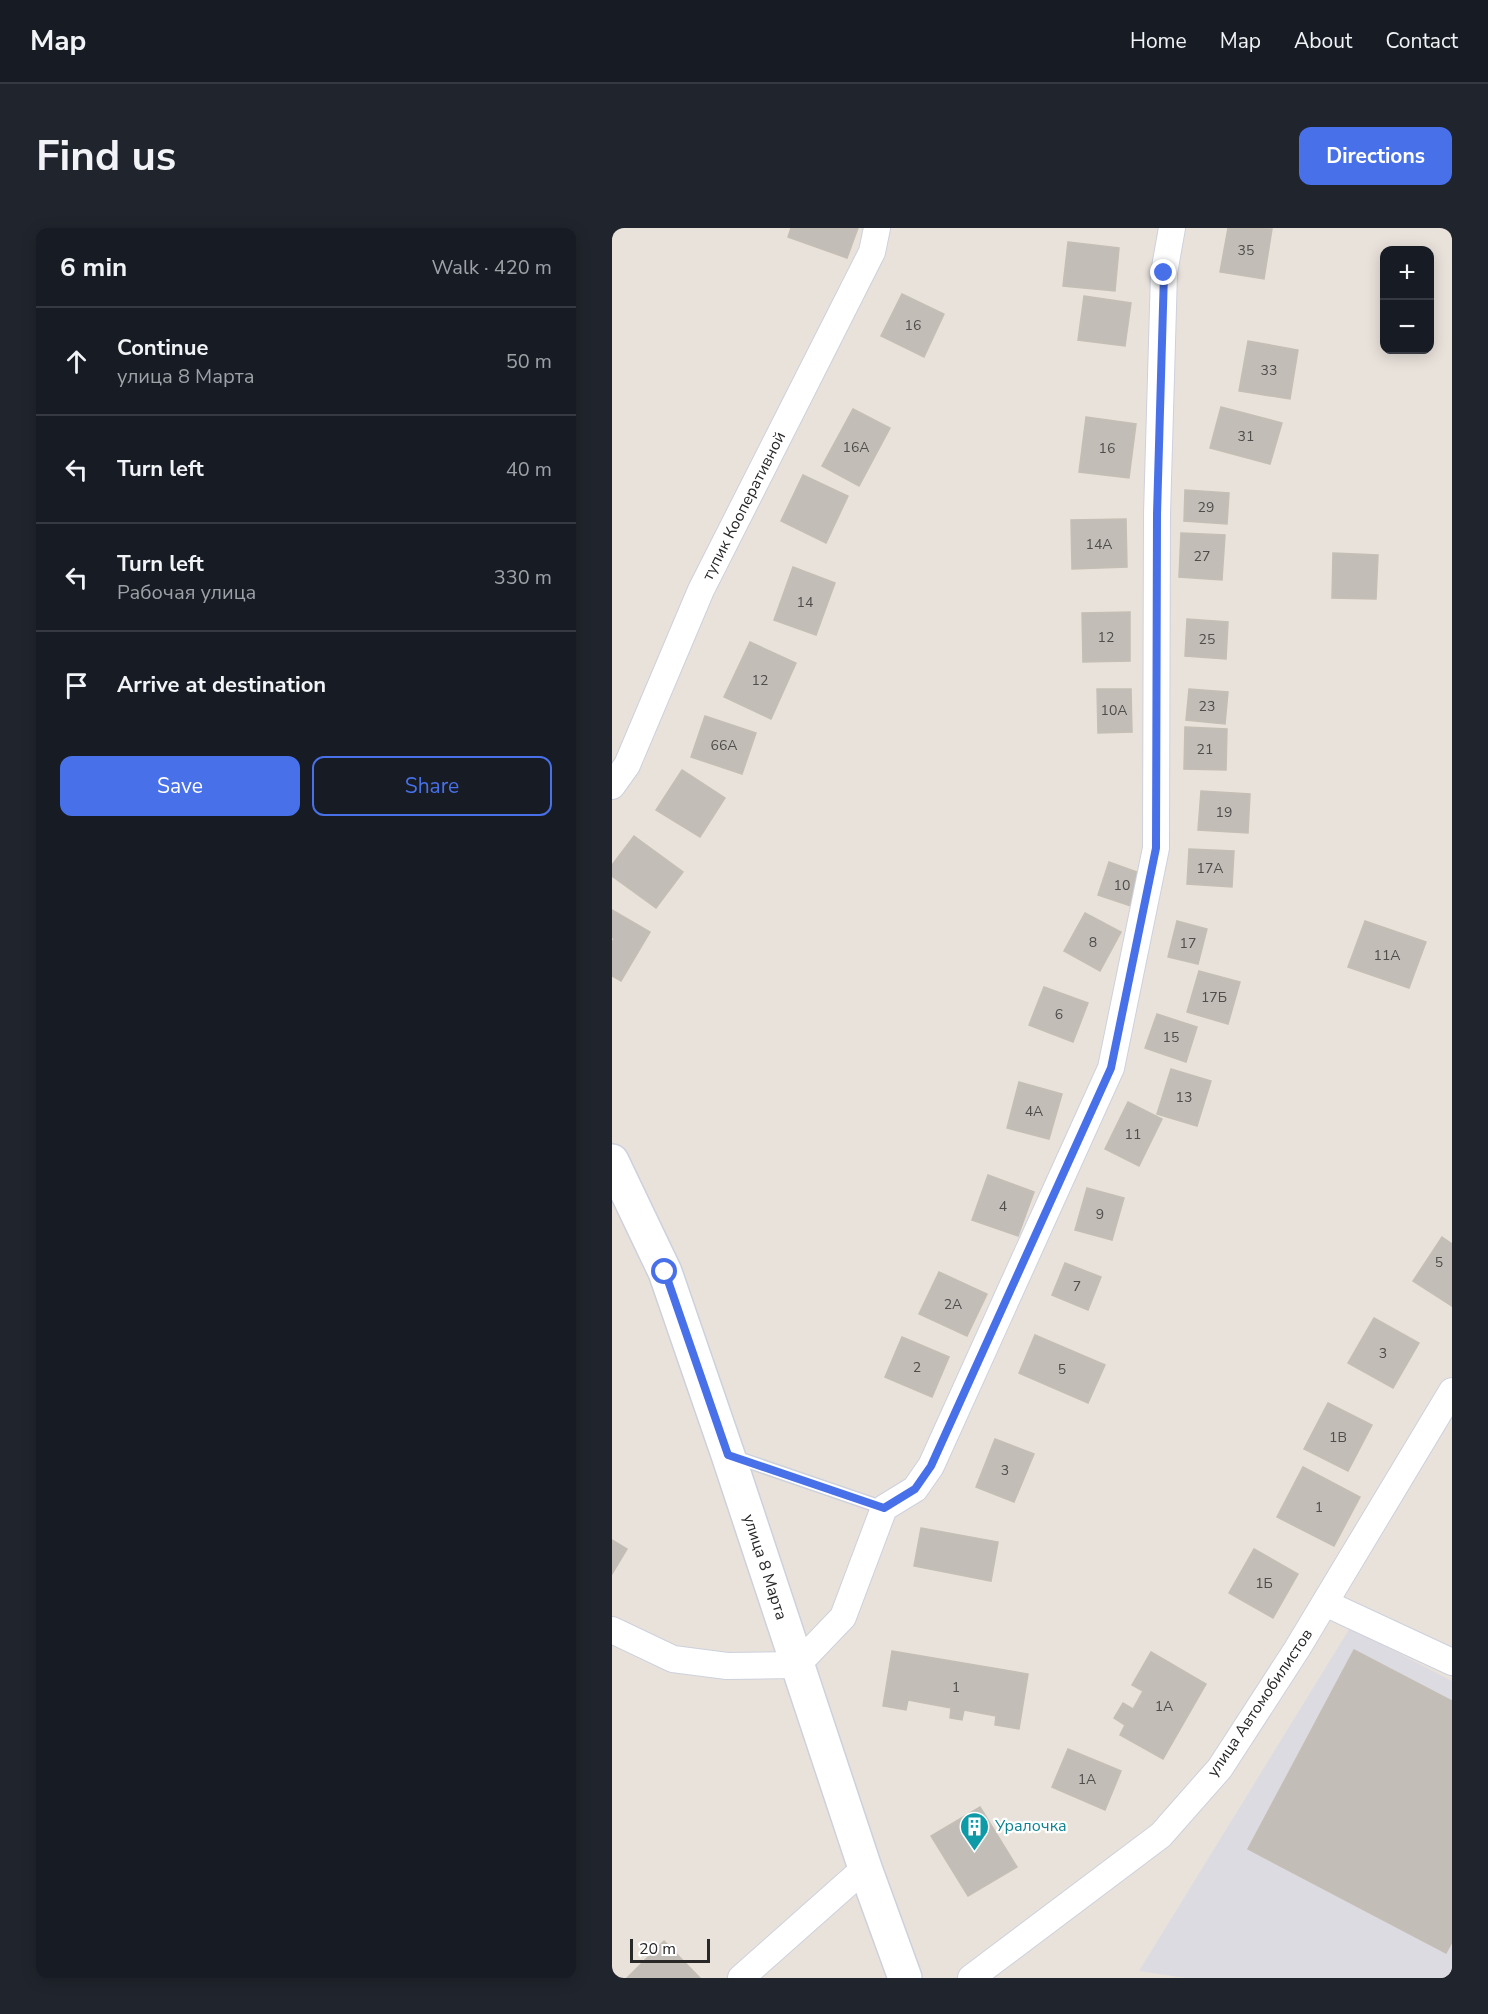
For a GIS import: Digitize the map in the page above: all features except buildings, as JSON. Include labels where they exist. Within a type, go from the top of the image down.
[{"type":"main road","name":"улица 8 Марта","points":[[612,1161],[665,1272],[865,1868],[905,1978]]},
{"type":"street","name":"тупик Кооперативной","points":[[612,786],[627,765],[701,590],[872,252],[878,228]]},
{"type":"street","points":[[612,1630],[673,1659],[727,1666],[797,1665],[843,1617],[884,1508],[915,1489],[931,1466],[1111,1068],[1156,848],[1157,514],[1164,273],[1172,228]]},
{"type":"street","name":"улица Автомобилистов","points":[[971,1978],[1161,1835],[1220,1768],[1325,1603],[1452,1391]]},
{"type":"street","points":[[1325,1603],[1452,1662]]},
{"type":"street","points":[[741,1978],[865,1868]]},
{"type":"lane","points":[[728,1455],[884,1508]]},
{"type":"shaded area","points":[[1350,1628],[1452,1681],[1452,1978],[1186,1978],[1139,1971]]},
{"type":"place","name":"Уралочка","points":[[974,1852]]},
{"type":"route","points":[[665,1272],[728,1455],[884,1508],[915,1489],[931,1466],[1111,1068],[1156,848],[1157,514],[1164,273]]}]
